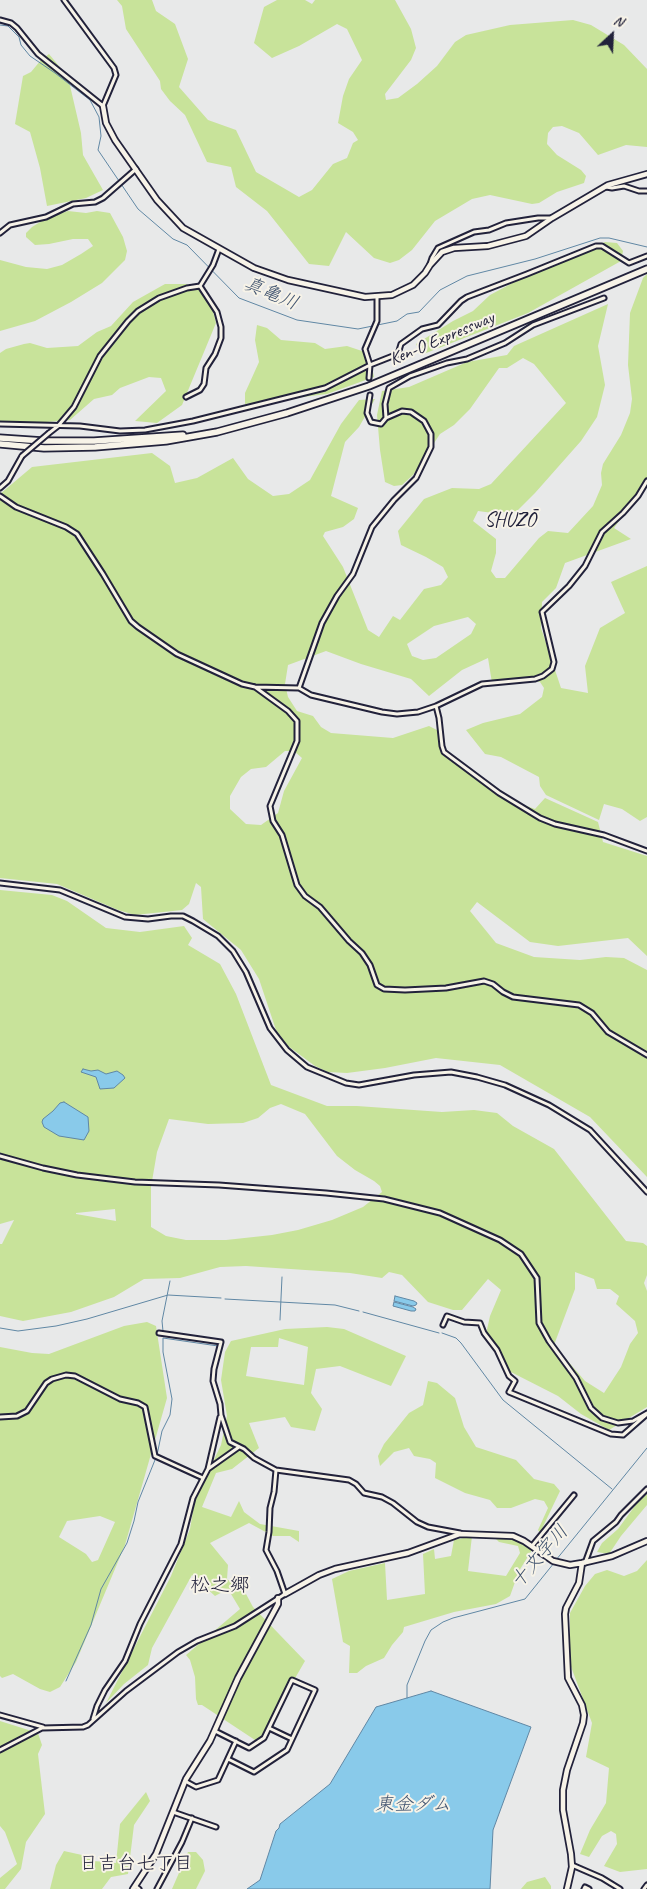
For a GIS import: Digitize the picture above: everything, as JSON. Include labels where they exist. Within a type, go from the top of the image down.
[{"type":"highway","name":"Ken-O Expressway","points":[[0,444],[70,448],[125,445],[195,436],[244,425],[320,403],[369,386],[647,269]]},
{"type":"highway","name":"Ken-O Expressway","points":[[0,438],[44,441],[116,440],[194,433],[244,425]]},
{"type":"street","points":[[64,0],[114,68],[116,75],[103,106],[106,123],[109,131],[157,200],[183,228],[254,268],[288,280],[354,295],[377,297],[392,295],[413,285],[425,274],[438,248],[474,232],[489,230],[506,223],[538,218],[552,218]]},
{"type":"street","points":[[0,20],[11,23],[17,28],[38,54],[103,106]]},
{"type":"street","points":[[0,233],[10,224],[46,217],[73,204],[95,202],[103,198],[136,169]]},
{"type":"street","points":[[430,265],[442,252],[454,248],[488,246],[520,238],[606,187],[618,181],[647,174]]},
{"type":"street","points":[[606,187],[624,186],[647,191]]},
{"type":"street","points":[[0,424],[80,426],[120,431],[145,430],[325,388],[370,364],[398,354],[402,344],[422,328],[438,325],[467,297],[596,246],[602,246],[629,263],[647,256]]},
{"type":"street","points":[[200,286],[219,249]]},
{"type":"street","points":[[186,397],[200,390],[204,384],[206,368],[215,354],[221,338],[221,327],[217,312],[200,286]]},
{"type":"street","points":[[0,488],[8,481],[22,456],[58,426],[74,407],[100,356],[128,321],[138,311],[159,298],[187,288],[200,286]]},
{"type":"street","points":[[369,378],[370,364],[366,350],[377,321],[377,297]]},
{"type":"street","points":[[386,418],[385,404],[388,388],[410,376],[447,363],[467,359],[505,343],[533,325],[604,298]]},
{"type":"street","points":[[299,688],[322,623],[337,596],[353,574],[372,527],[394,500],[416,478],[431,447],[431,434],[424,421],[416,415],[402,411],[386,418],[381,424],[371,422],[367,413],[370,395]]},
{"type":"street","points":[[0,496],[16,507],[66,527],[77,534],[131,621],[186,658],[235,682],[254,687],[299,688],[311,695],[382,712],[408,713],[436,706],[482,684],[535,679],[552,669],[554,662],[542,612],[585,566],[602,532],[638,496],[647,481]]},
{"type":"street","points":[[254,687],[288,711],[297,721],[297,741],[270,806],[272,816],[282,835],[297,885],[305,896],[320,906],[349,941],[362,953],[370,965],[377,985],[388,990],[421,990],[446,988],[484,981],[493,984],[513,997],[578,1005],[592,1013],[608,1032],[647,1055]]},
{"type":"street","points":[[436,706],[444,752],[500,793],[540,818],[555,824],[604,835],[647,851]]},
{"type":"street","points":[[0,884],[60,890],[125,917],[148,919],[183,916],[193,920],[218,936],[233,951],[246,972],[270,1028],[287,1050],[307,1067],[346,1083],[359,1085],[414,1075],[452,1072],[477,1077],[505,1086],[549,1105],[590,1130],[647,1192]]},
{"type":"street","points":[[0,1156],[77,1175],[135,1182],[219,1185],[384,1199],[440,1213],[500,1240],[521,1254],[537,1278],[539,1323],[549,1341],[576,1378],[591,1408],[602,1418],[618,1423],[633,1421],[647,1414]]},
{"type":"street","points":[[443,1326],[447,1316],[464,1322],[480,1323],[484,1333],[497,1350],[509,1376],[514,1381],[510,1392],[544,1407],[611,1434],[623,1434],[647,1414]]},
{"type":"street","points":[[93,1720],[97,1706],[105,1690],[125,1661],[144,1617],[180,1544],[192,1498],[208,1469],[220,1415],[220,1404],[213,1381],[221,1342],[159,1333]]},
{"type":"street","points":[[0,1417],[17,1416],[27,1411],[46,1384],[52,1379],[66,1375],[75,1376],[120,1399],[138,1403],[145,1408],[155,1456],[203,1478]]},
{"type":"street","points":[[220,1415],[230,1442],[249,1452],[263,1464],[276,1470],[349,1480],[356,1484],[364,1493],[382,1497],[393,1503],[417,1522],[428,1527],[460,1534],[513,1536],[532,1546],[553,1561],[570,1565],[612,1556],[647,1541]]},
{"type":"street","points":[[208,1469],[239,1447]]},
{"type":"street","points":[[276,1470],[266,1550],[285,1594]]},
{"type":"street","points":[[567,1889],[572,1865],[563,1810],[563,1790],[567,1770],[584,1716],[582,1706],[566,1670],[564,1614],[579,1583],[584,1563],[593,1541],[616,1522],[626,1509],[647,1489]]},
{"type":"street","points":[[532,1546],[574,1495]]},
{"type":"street","points":[[0,1750],[42,1728],[83,1726],[178,1652],[197,1641],[235,1626],[278,1598],[319,1575],[335,1569],[408,1554],[460,1534]]},
{"type":"street","points":[[136,1888],[156,1854],[185,1781],[215,1731],[238,1678],[278,1604],[278,1598]]},
{"type":"street","points":[[215,1731],[249,1748],[264,1738],[292,1680],[315,1690],[287,1750],[254,1772],[228,1759]]},
{"type":"street","points":[[0,1715],[46,1728]]},
{"type":"street","points":[[269,1728],[292,1739]]},
{"type":"street","points":[[185,1781],[196,1787],[218,1780],[236,1741]]},
{"type":"street","points":[[173,1812],[216,1827]]},
{"type":"street","points":[[156,1889],[182,1842],[192,1818]]},
{"type":"street","points":[[572,1865],[620,1889]]},
{"type":"street","points":[[644,1889],[647,1885]]},
{"type":"street","points":[[584,1889],[585,1887],[589,1889]]},
{"type":"green space","points":[[117,0],[152,0],[156,11],[175,24],[188,59],[179,87],[208,120],[236,130],[256,172],[299,197],[312,190],[333,164],[347,158],[353,143],[358,140],[353,132],[338,123],[343,96],[349,79],[362,60],[347,29],[337,24],[299,46],[272,58],[254,43],[264,7],[277,0],[305,0],[312,4],[315,0],[395,0],[411,29],[416,48],[411,60],[385,94],[386,100],[398,98],[417,84],[437,66],[455,42],[466,35],[510,25],[573,20],[591,25],[624,45],[647,69],[647,147],[626,145],[598,155],[579,133],[562,126],[553,127],[548,133],[547,144],[557,155],[581,170],[586,176],[584,183],[557,192],[539,203],[532,204],[490,195],[472,199],[435,221],[412,250],[399,260],[390,263],[374,258],[346,232],[329,266],[309,264],[267,211],[236,187],[231,167],[207,162],[185,115],[170,101],[161,89],[160,81],[126,29],[122,6]]},
{"type":"green space","points":[[49,54],[68,77],[81,133],[83,155],[103,190],[86,198],[47,206],[40,168],[30,132],[15,124],[23,76],[31,72]]},
{"type":"green space","points":[[68,211],[110,213],[123,237],[127,251],[125,260],[102,283],[71,302],[35,321],[0,331],[0,260],[26,267],[47,269],[62,265],[93,246],[88,239],[73,239],[35,245],[26,237],[26,233],[32,227],[45,219]]},
{"type":"green space","points":[[605,242],[617,243],[623,251],[621,261],[528,313],[421,355],[416,344],[473,311],[490,295],[535,271]]},
{"type":"green space","points":[[647,274],[647,483],[614,528],[631,539],[565,563],[556,588],[542,602],[541,628],[561,688],[588,693],[585,666],[600,628],[625,613],[611,582],[647,566],[647,817],[640,821],[622,809],[604,804],[599,820],[546,795],[540,786],[539,777],[501,757],[485,754],[466,730],[483,723],[520,714],[542,697],[544,688],[540,682],[521,678],[492,683],[488,658],[462,670],[429,696],[411,679],[326,651],[288,665],[285,684],[288,697],[297,711],[313,716],[321,727],[331,733],[393,738],[429,726],[439,731],[446,752],[465,771],[513,801],[535,809],[545,798],[598,822],[603,842],[647,856],[647,956],[628,938],[558,946],[530,942],[477,902],[470,911],[496,943],[534,957],[580,960],[606,957],[624,958],[647,970],[647,1177],[590,1117],[500,1065],[436,1058],[347,1073],[328,1072],[315,1066],[288,1046],[276,1030],[259,979],[241,950],[203,919],[201,887],[196,883],[189,904],[182,910],[135,915],[118,910],[57,884],[0,878],[0,494],[32,467],[152,453],[170,466],[175,483],[197,478],[233,458],[248,479],[273,496],[289,494],[310,480],[341,424],[359,400],[375,399],[359,427],[345,442],[331,496],[358,508],[354,519],[343,527],[325,532],[323,536],[343,567],[368,630],[379,637],[393,616],[400,620],[424,589],[441,585],[448,577],[443,567],[401,545],[398,531],[424,499],[452,488],[479,489],[491,484],[566,403],[534,364],[523,358],[507,368],[499,368],[470,409],[454,425],[440,434],[413,475],[402,485],[394,486],[385,482],[380,450],[377,415],[382,391],[409,387],[467,362],[507,355],[514,346],[608,304],[598,346],[605,385],[597,417],[581,441],[517,511],[493,513],[478,511],[473,521],[496,539],[496,553],[491,571],[496,578],[505,578],[539,538],[548,531],[568,533],[593,506],[602,485],[601,473],[603,464],[621,435],[630,413],[632,399],[628,365],[630,313],[643,278]],"holes":[[[468,617],[476,624],[471,634],[436,658],[423,660],[412,656],[407,644],[434,626]],[[285,751],[294,751],[302,758],[284,791],[278,813],[261,825],[246,824],[230,809],[230,796],[241,777],[251,769],[266,767]]]},
{"type":"green space","points":[[165,284],[186,284],[206,293],[216,323],[182,405],[157,423],[135,421],[166,391],[161,378],[149,377],[120,388],[112,395],[94,399],[70,420],[0,422],[0,353],[6,349],[30,343],[47,348],[78,346],[97,332],[111,326],[133,302]]},
{"type":"green space","points":[[257,325],[267,328],[281,340],[315,343],[325,349],[347,346],[365,352],[371,362],[374,377],[327,394],[245,404],[245,393],[259,362],[255,340]]},
{"type":"green space","points":[[0,890],[52,895],[67,901],[106,928],[140,932],[184,926],[192,938],[188,945],[220,964],[236,994],[271,1085],[327,1106],[357,1106],[442,1112],[474,1110],[497,1113],[513,1126],[554,1149],[626,1241],[643,1243],[647,1246],[647,1275],[644,1283],[647,1291],[647,1407],[609,1430],[581,1414],[558,1396],[507,1370],[486,1334],[490,1316],[501,1290],[488,1279],[462,1310],[453,1310],[428,1302],[402,1275],[389,1272],[382,1278],[350,1273],[246,1266],[220,1267],[180,1278],[144,1279],[114,1297],[71,1312],[23,1321],[0,1316],[0,1244],[2,1244],[14,1220],[0,1224]],"holes":[[[281,1104],[305,1114],[337,1156],[355,1170],[374,1181],[380,1186],[382,1192],[363,1207],[332,1220],[272,1235],[226,1240],[186,1240],[166,1236],[151,1227],[151,1187],[157,1152],[169,1119],[208,1124],[243,1123],[258,1118],[270,1108]],[[115,1209],[116,1221],[76,1214]],[[575,1272],[594,1279],[597,1289],[610,1289],[619,1296],[616,1304],[635,1321],[638,1333],[630,1344],[621,1367],[604,1393],[585,1381],[554,1345],[575,1289]]]},
{"type":"green space","points":[[147,1322],[156,1326],[167,1398],[125,1545],[76,1662],[60,1687],[50,1692],[40,1689],[13,1674],[2,1678],[0,1676],[0,1347],[49,1354],[124,1326]],"holes":[[[100,1516],[115,1522],[98,1560],[92,1562],[86,1554],[59,1537],[67,1521]]]},
{"type":"green space","points":[[327,1327],[344,1329],[406,1356],[391,1386],[340,1366],[316,1369],[311,1393],[322,1409],[315,1431],[291,1427],[285,1417],[249,1423],[259,1448],[232,1469],[216,1473],[202,1507],[231,1517],[239,1501],[244,1512],[260,1524],[299,1531],[299,1542],[290,1536],[273,1536],[249,1523],[210,1543],[228,1565],[227,1579],[246,1594],[253,1607],[305,1661],[258,1742],[202,1705],[198,1705],[195,1677],[190,1660],[186,1655],[240,1609],[228,1589],[215,1596],[192,1575],[152,1648],[148,1665],[124,1684],[106,1703],[171,1576],[190,1529],[195,1499],[221,1445],[227,1416],[221,1380],[225,1352],[231,1341],[285,1329]],"holes":[[[279,1338],[308,1347],[304,1385],[246,1376],[251,1347],[278,1347]]]},
{"type":"green space","points":[[428,1381],[437,1383],[455,1398],[464,1427],[476,1447],[516,1460],[534,1479],[554,1484],[560,1491],[540,1533],[538,1530],[548,1508],[544,1501],[535,1499],[511,1508],[497,1508],[490,1500],[465,1493],[435,1478],[436,1463],[430,1459],[414,1456],[409,1448],[394,1452],[380,1466],[378,1456],[384,1444],[409,1413],[423,1405]]},
{"type":"green space","points":[[647,1494],[647,1505],[621,1536],[609,1554],[597,1552],[602,1543],[618,1529],[640,1499]]},
{"type":"green space","points":[[472,1536],[468,1571],[506,1576],[520,1553],[518,1546],[499,1542],[495,1538],[515,1540],[532,1550],[519,1571],[510,1596],[496,1604],[454,1612],[404,1627],[403,1632],[384,1658],[366,1666],[357,1673],[349,1673],[350,1646],[343,1642],[332,1579],[349,1571],[385,1563],[387,1600],[425,1594],[423,1554],[434,1549],[435,1559],[451,1556],[454,1540]]},
{"type":"green space","points":[[647,1560],[647,1869],[620,1872],[604,1866],[617,1844],[616,1834],[611,1831],[602,1836],[589,1857],[580,1854],[590,1830],[606,1803],[609,1768],[586,1757],[592,1723],[570,1664],[570,1613],[585,1586],[595,1574],[607,1570],[624,1576],[637,1571]]},
{"type":"green space","points":[[0,1721],[38,1733],[42,1745],[38,1754],[45,1814],[26,1842],[21,1869],[5,1889],[0,1889],[0,1878],[17,1864],[5,1832],[0,1826]]},
{"type":"green space","points":[[146,1792],[150,1801],[134,1825],[128,1874],[111,1877],[102,1889],[50,1889],[56,1865],[64,1851],[82,1855],[94,1861],[116,1863],[120,1824]]},
{"type":"green space","points":[[188,1852],[196,1852],[203,1860],[205,1871],[196,1889],[172,1889]]},
{"type":"green space","points":[[545,1877],[551,1889],[521,1889],[527,1882]]},
{"type":"water","points":[[83,1069],[98,1070],[106,1074],[117,1071],[125,1078],[114,1088],[100,1089],[96,1077],[81,1072]]},
{"type":"water","points":[[64,1102],[88,1117],[89,1131],[84,1140],[59,1136],[44,1127],[43,1119],[60,1103]]},
{"type":"water","points":[[395,1296],[417,1303],[413,1306],[394,1301]]},
{"type":"water","points":[[394,1302],[416,1309],[411,1311],[393,1306]]},
{"type":"water","name":"東金ダム","points":[[431,1691],[531,1727],[493,1830],[490,1889],[247,1889],[260,1880],[280,1824],[330,1784],[376,1707]]},
{"type":"waterway","name":"真亀川","points":[[0,25],[8,26],[19,37],[21,45],[30,56],[90,100],[99,117],[101,136],[98,150],[138,209],[173,239],[187,245],[239,298],[297,320],[358,329],[397,321],[407,314],[419,312],[440,290],[467,276],[535,259],[600,238],[609,238],[647,247]]},
{"type":"waterway","points":[[280,1320],[282,1277]]},
{"type":"waterway","points":[[163,1331],[162,1321],[170,1281]]},
{"type":"waterway","points":[[0,1328],[18,1331],[56,1326],[87,1319],[168,1295],[221,1298]]},
{"type":"waterway","points":[[225,1299],[335,1305],[359,1311]]},
{"type":"waterway","points":[[363,1312],[439,1333]]},
{"type":"waterway","points":[[442,1333],[456,1338],[461,1343],[503,1400],[612,1489]]},
{"type":"waterway","points":[[66,1681],[91,1625],[101,1589],[127,1543],[138,1502],[157,1455],[162,1431],[170,1415],[172,1399],[163,1352],[163,1338],[218,1346]]},
{"type":"waterway","name":"十文字川","points":[[556,1560],[647,1448]]},
{"type":"waterway","name":"十文字川","points":[[407,1698],[407,1685],[431,1630],[453,1618],[525,1599],[554,1563]]},
{"type":"district","name":"SHUZŌ","points":[[510,521]]},
{"type":"district","name":"松之郷","points":[[220,1586]]},
{"type":"district","name":"日吉台七丁目","points":[[136,1864]]}]
